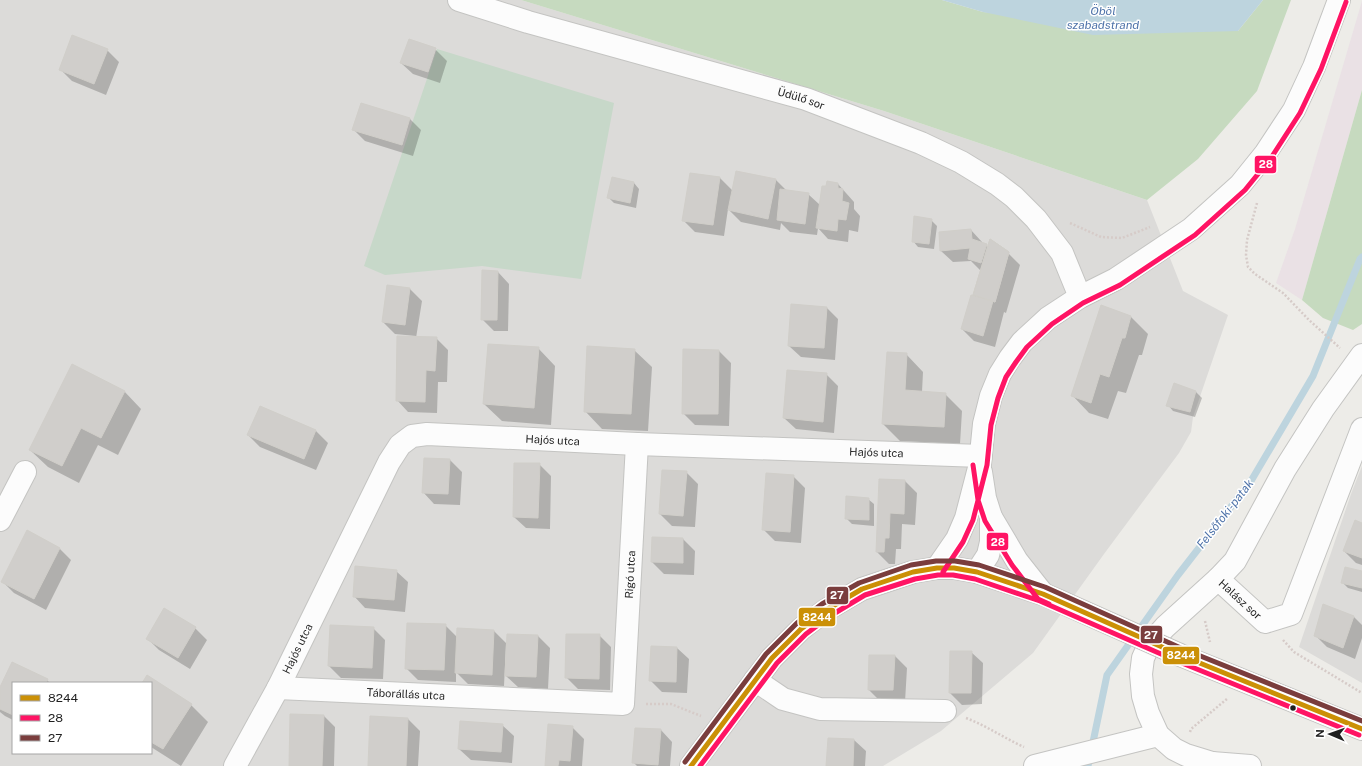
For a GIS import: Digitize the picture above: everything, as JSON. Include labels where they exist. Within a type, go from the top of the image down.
[{"type":"street","name":"Üdülő sor","points":[[458,0],[536,25],[806,99],[921,143],[962,162],[997,184],[1014,197],[1036,218],[1062,253],[1080,297]]},
{"type":"street","points":[[977,572],[969,559],[965,541],[966,518],[980,460],[984,424],[991,396],[1000,374],[1022,342],[1048,318],[1080,297],[1116,278],[1191,229],[1240,185],[1265,154],[1294,110],[1314,67],[1338,0]]},
{"type":"street","points":[[1218,579],[1235,561],[1285,469],[1323,409],[1362,355]]},
{"type":"street","name":"Halász sor","points":[[1250,766],[1207,764],[1174,749],[1158,735],[1143,696],[1141,674],[1143,658],[1149,645],[1165,627],[1218,579],[1265,622],[1291,614],[1362,429]]},
{"type":"street","name":"Hajós utca","points":[[278,688],[389,462],[400,445],[412,436],[426,434],[980,460]]},
{"type":"street","name":"Rigó utca","points":[[623,704],[637,444]]},
{"type":"street","points":[[980,460],[985,498],[991,517],[1017,561],[1051,598]]},
{"type":"street","points":[[0,520],[25,472]]},
{"type":"street","points":[[977,572],[988,555],[991,542],[991,517]]},
{"type":"street","points":[[938,568],[956,539],[966,518]]},
{"type":"street","points":[[691,766],[772,658],[801,629],[842,600],[862,590],[892,578],[913,572],[938,568],[954,568],[977,572],[1051,598],[1180,655],[1362,729]]},
{"type":"street","points":[[755,680],[783,699],[820,709],[945,710]]},
{"type":"street","points":[[235,766],[278,688]]},
{"type":"street","name":"Táborállás utca","points":[[278,688],[623,704]]},
{"type":"street","points":[[1035,766],[1158,735]]},
{"type":"path","points":[[1257,200],[1247,240],[1246,255],[1248,267],[1255,274],[1283,293],[1338,348]]},
{"type":"path","points":[[1066,221],[1100,237],[1122,238],[1154,225]]},
{"type":"path","points":[[1204,619],[1212,648]]},
{"type":"path","points":[[1265,622],[1294,652],[1362,692]]},
{"type":"path","points":[[1191,729],[1228,698]]},
{"type":"path","points":[[623,704],[671,704],[707,719]]},
{"type":"path","points":[[945,710],[983,724],[1015,742],[1058,761]]},
{"type":"shaded area","points":[[0,0],[521,0],[884,111],[1147,200],[1183,291],[1228,315],[1193,417],[1191,432],[1179,453],[1033,653],[941,731],[883,766],[0,766]]},
{"type":"shaded area","points":[[1362,1],[1362,90],[1302,300],[1276,283],[1295,229]]},
{"type":"shaded area","points":[[1362,466],[1362,683],[1299,647]]},
{"type":"green space","points":[[521,0],[942,0],[983,12],[1238,31],[1263,0],[1291,0],[1257,91],[1198,159],[1147,200],[884,111]]},
{"type":"green space","points":[[437,49],[614,103],[581,279],[482,266],[385,275],[364,266]]},
{"type":"green space","points":[[1362,90],[1362,324],[1353,330],[1323,318],[1302,300]]},
{"type":"water","name":"Öböl szabadstrand","points":[[942,0],[1263,0],[1238,31],[1093,35],[983,12]]},
{"type":"building","points":[[72,35],[108,49],[94,84],[59,70]]},
{"type":"building","points":[[409,39],[436,48],[428,72],[400,63]]},
{"type":"building","points":[[361,103],[410,118],[402,145],[352,130]]},
{"type":"building","points":[[736,171],[776,179],[768,219],[728,210]]},
{"type":"building","points":[[690,173],[720,177],[713,225],[682,221]]},
{"type":"building","points":[[612,177],[634,182],[630,203],[607,198]]},
{"type":"building","points":[[827,181],[838,183],[838,188],[843,189],[842,201],[849,203],[846,220],[838,219],[837,231],[816,228],[822,186],[826,186]]},
{"type":"building","points":[[780,189],[809,193],[805,224],[777,220]]},
{"type":"building","points":[[914,216],[932,219],[929,244],[912,242]]},
{"type":"building","points":[[971,229],[972,239],[987,244],[981,263],[968,259],[970,248],[940,251],[939,232]]},
{"type":"building","points":[[990,239],[1009,252],[995,302],[973,295]]},
{"type":"building","points":[[990,239],[1009,252],[995,302],[973,295]]},
{"type":"building","points":[[482,270],[498,271],[497,320],[481,320]]},
{"type":"building","points":[[387,285],[410,288],[405,325],[382,322]]},
{"type":"building","points":[[971,295],[993,301],[983,336],[961,329]]},
{"type":"building","points":[[791,304],[827,307],[824,348],[788,346]]},
{"type":"building","points":[[1101,305],[1131,316],[1125,338],[1122,338],[1109,377],[1100,374],[1091,403],[1071,396]]},
{"type":"building","points":[[397,336],[437,337],[435,371],[426,370],[425,402],[396,401]]},
{"type":"building","points":[[488,344],[539,347],[534,408],[483,404]]},
{"type":"building","points":[[587,346],[635,349],[631,414],[584,412]]},
{"type":"building","points":[[683,349],[719,350],[718,414],[682,414]]},
{"type":"building","points":[[887,352],[907,353],[905,390],[946,393],[944,427],[882,424]]},
{"type":"building","points":[[72,364],[125,391],[101,438],[81,428],[62,466],[29,450]]},
{"type":"building","points":[[787,370],[827,373],[823,422],[783,418]]},
{"type":"building","points":[[1174,383],[1196,391],[1190,412],[1166,406]]},
{"type":"building","points":[[260,406],[316,430],[304,459],[247,435]]},
{"type":"building","points":[[424,458],[450,459],[448,494],[422,493]]},
{"type":"building","points":[[514,463],[540,463],[538,518],[513,517]]},
{"type":"building","points":[[662,470],[687,471],[683,516],[659,514]]},
{"type":"building","points":[[766,473],[794,475],[790,532],[762,530]]},
{"type":"building","points":[[879,479],[905,480],[904,514],[890,513],[889,538],[885,538],[884,552],[876,552]]},
{"type":"building","points":[[846,496],[869,498],[869,520],[845,519]]},
{"type":"building","points":[[1355,520],[1362,523],[1362,558],[1343,551]]},
{"type":"building","points":[[27,530],[60,548],[34,599],[1,582]]},
{"type":"building","points":[[652,537],[683,538],[683,563],[651,562]]},
{"type":"building","points":[[355,566],[397,570],[394,600],[353,597]]},
{"type":"building","points":[[1345,567],[1362,571],[1362,588],[1341,583]]},
{"type":"building","points":[[1323,604],[1354,616],[1343,648],[1314,636]]},
{"type":"building","points":[[164,608],[196,627],[178,658],[146,639]]},
{"type":"building","points":[[407,623],[446,624],[444,670],[405,669]]},
{"type":"building","points":[[330,625],[374,627],[372,668],[328,666]]},
{"type":"building","points":[[457,628],[494,630],[492,675],[455,673]]},
{"type":"building","points":[[507,634],[538,635],[536,677],[505,676]]},
{"type":"building","points":[[566,634],[600,634],[599,679],[565,678]]},
{"type":"building","points":[[651,646],[677,647],[676,682],[649,681]]},
{"type":"building","points":[[950,651],[972,651],[971,693],[949,693]]},
{"type":"building","points":[[869,655],[895,655],[893,690],[868,690]]},
{"type":"building","points":[[12,662],[48,679],[46,682],[12,682],[12,715],[0,709],[0,687]]},
{"type":"building","points":[[147,675],[192,704],[163,749],[152,743],[152,682],[143,682]]},
{"type":"building","points":[[290,714],[324,715],[322,766],[289,766]]},
{"type":"building","points":[[370,716],[408,718],[406,766],[368,766]]},
{"type":"building","points":[[460,721],[503,724],[501,752],[458,749]]},
{"type":"building","points":[[548,724],[573,726],[570,761],[559,760],[558,766],[545,766]]},
{"type":"building","points":[[635,728],[661,729],[658,765],[632,763]]},
{"type":"building","points":[[828,738],[854,739],[853,766],[826,766]]},
{"type":"waterway","name":"Felsőfoki-patak","points":[[1088,766],[1107,675],[1178,575],[1251,481],[1313,376],[1362,257]]},
{"type":"transit line","name":"28","points":[[943,572],[963,542],[973,520],[987,465],[991,425],[998,398],[1006,377],[1016,362],[1027,347],[1052,324],[1083,303],[1120,285],[1195,235],[1245,190],[1271,158],[1300,113],[1321,69],[1346,2]]},
{"type":"transit line","name":"28","points":[[973,465],[978,500],[985,521],[1012,565],[1038,599],[1049,604]]},
{"type":"transit line","name":"27","points":[[685,762],[766,654],[797,623],[822,604],[859,583],[911,565],[936,561],[955,561],[979,565],[1045,587],[1183,649],[1362,721]]},
{"type":"transit line","name":"8244","points":[[691,766],[772,658],[801,629],[826,610],[862,589],[913,572],[937,568],[954,568],[977,572],[1043,594],[1180,655],[1362,729]]},
{"type":"transit line","name":"28","points":[[700,766],[777,663],[806,634],[830,616],[865,595],[915,579],[938,575],[953,575],[975,579],[1040,601],[1177,661],[1359,735]]}]
